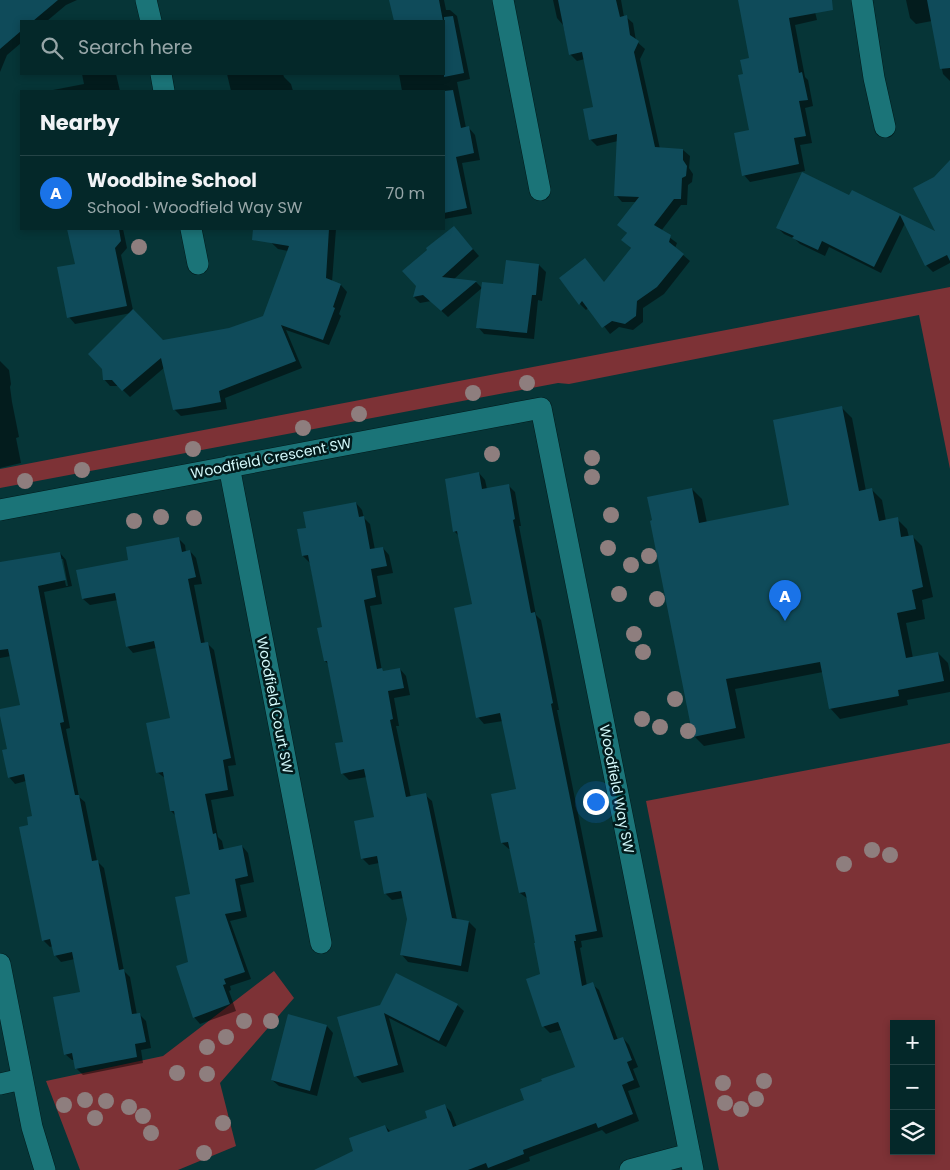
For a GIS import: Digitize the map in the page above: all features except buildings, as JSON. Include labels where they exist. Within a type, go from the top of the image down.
[{"type":"street","points":[[146,0],[150,20]]},
{"type":"street","points":[[503,0],[540,190]]},
{"type":"street","points":[[862,0],[874,78],[885,127]]},
{"type":"street","points":[[161,75],[164,90]]},
{"type":"street","points":[[191,230],[198,264]]},
{"type":"street","name":"Woodfield Crescent SW","points":[[0,510],[541,408]]},
{"type":"street","name":"Woodfield Way SW","points":[[541,408],[692,1162]]},
{"type":"street","name":"Woodfield Court SW","points":[[229,466],[321,943]]},
{"type":"street","points":[[0,964],[32,1127],[45,1170]]},
{"type":"street","points":[[0,1084],[22,1080]]},
{"type":"street","points":[[630,1170],[692,1162]]},
{"type":"shaded area","points":[[950,287],[950,469],[919,315],[569,384],[558,383],[0,488],[0,469]]},
{"type":"shaded area","points":[[950,743],[950,1170],[719,1170],[646,801]]},
{"type":"shaded area","points":[[274,971],[294,998],[220,1083],[236,1146],[178,1170],[80,1170],[46,1081],[163,1056]]},
{"type":"place","name":"Woodbine School","points":[[785,621]]}]
